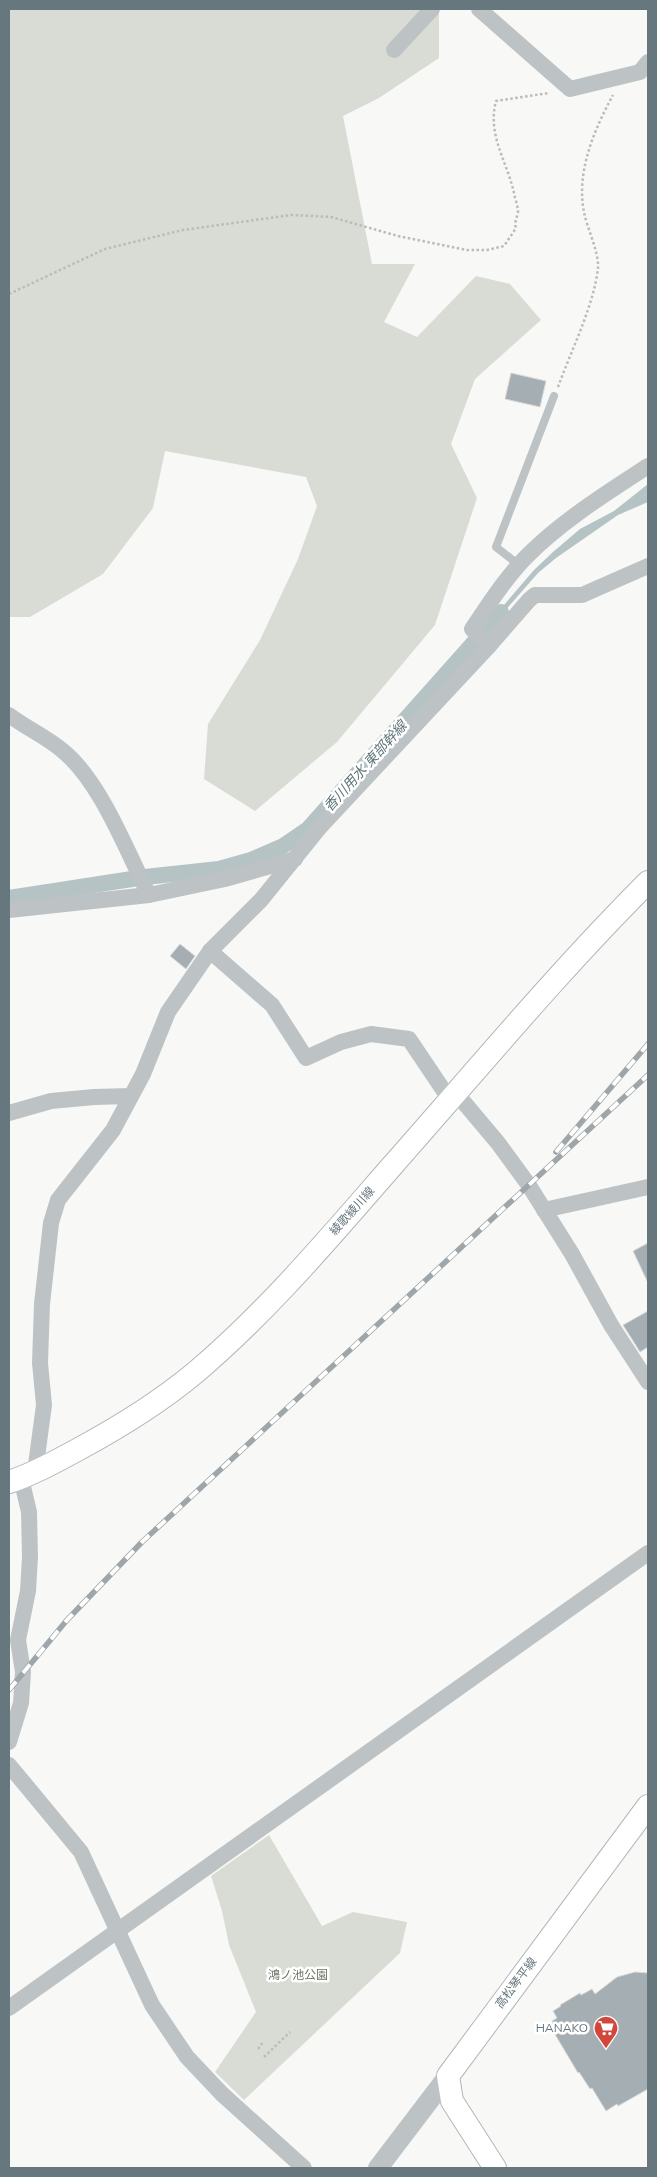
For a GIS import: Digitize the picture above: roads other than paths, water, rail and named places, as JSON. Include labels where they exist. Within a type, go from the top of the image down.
[{"type":"main road","name":"綾歌綾川線","points":[[22,1477],[92,1441],[142,1411],[194,1373],[244,1328],[292,1277],[560,975],[648,882]]},
{"type":"main road","name":"高松琴平線","points":[[448,2076],[648,1806]]},
{"type":"main road","points":[[448,2076],[452,2101],[495,2168]]},
{"type":"street","points":[[394,50],[432,9]]},
{"type":"street","points":[[478,9],[570,89],[646,72]]},
{"type":"street","points":[[483,640],[472,629],[519,565],[552,535],[606,494],[648,466]]},
{"type":"street","points":[[9,1742],[21,1703],[23,1672],[18,1640],[28,1592],[30,1557],[29,1512],[22,1477],[44,1405],[40,1363],[42,1304],[51,1223],[58,1200],[114,1130],[143,1074],[168,1012],[210,950],[261,900],[320,827],[483,640],[535,595],[582,595],[648,566]]},
{"type":"street","points":[[9,715],[64,751],[84,773],[119,832],[149,895]]},
{"type":"street","points":[[9,910],[149,895],[225,879],[295,860]]},
{"type":"street","points":[[210,950],[272,1005],[306,1058],[341,1042],[371,1034],[409,1039],[444,1091],[454,1096],[498,1143],[572,1254],[611,1325],[648,1382]]},
{"type":"street","points":[[9,1113],[51,1102],[94,1097],[131,1096]]},
{"type":"street","points":[[544,1210],[648,1187]]},
{"type":"street","points":[[9,2008],[648,1553]]},
{"type":"street","points":[[9,1765],[81,1852],[152,2005],[187,2057],[222,2094],[304,2168]]},
{"type":"street","points":[[378,2168],[448,2076]]},
{"type":"lane","points":[[519,565],[496,547],[554,396]]},
{"type":"waterway","name":"香川用水 東部幹線","points":[[9,898],[145,877],[219,869],[251,860],[283,846],[308,829],[501,612]]},
{"type":"railway","points":[[556,1152],[648,1044]]},
{"type":"railway","points":[[9,1690],[67,1620],[142,1542],[648,1075]]},
{"type":"place","name":"HANAKO","points":[[606,2049]]},
{"type":"park label","name":"鴻ノ池公園","points":[[298,1975]]}]
